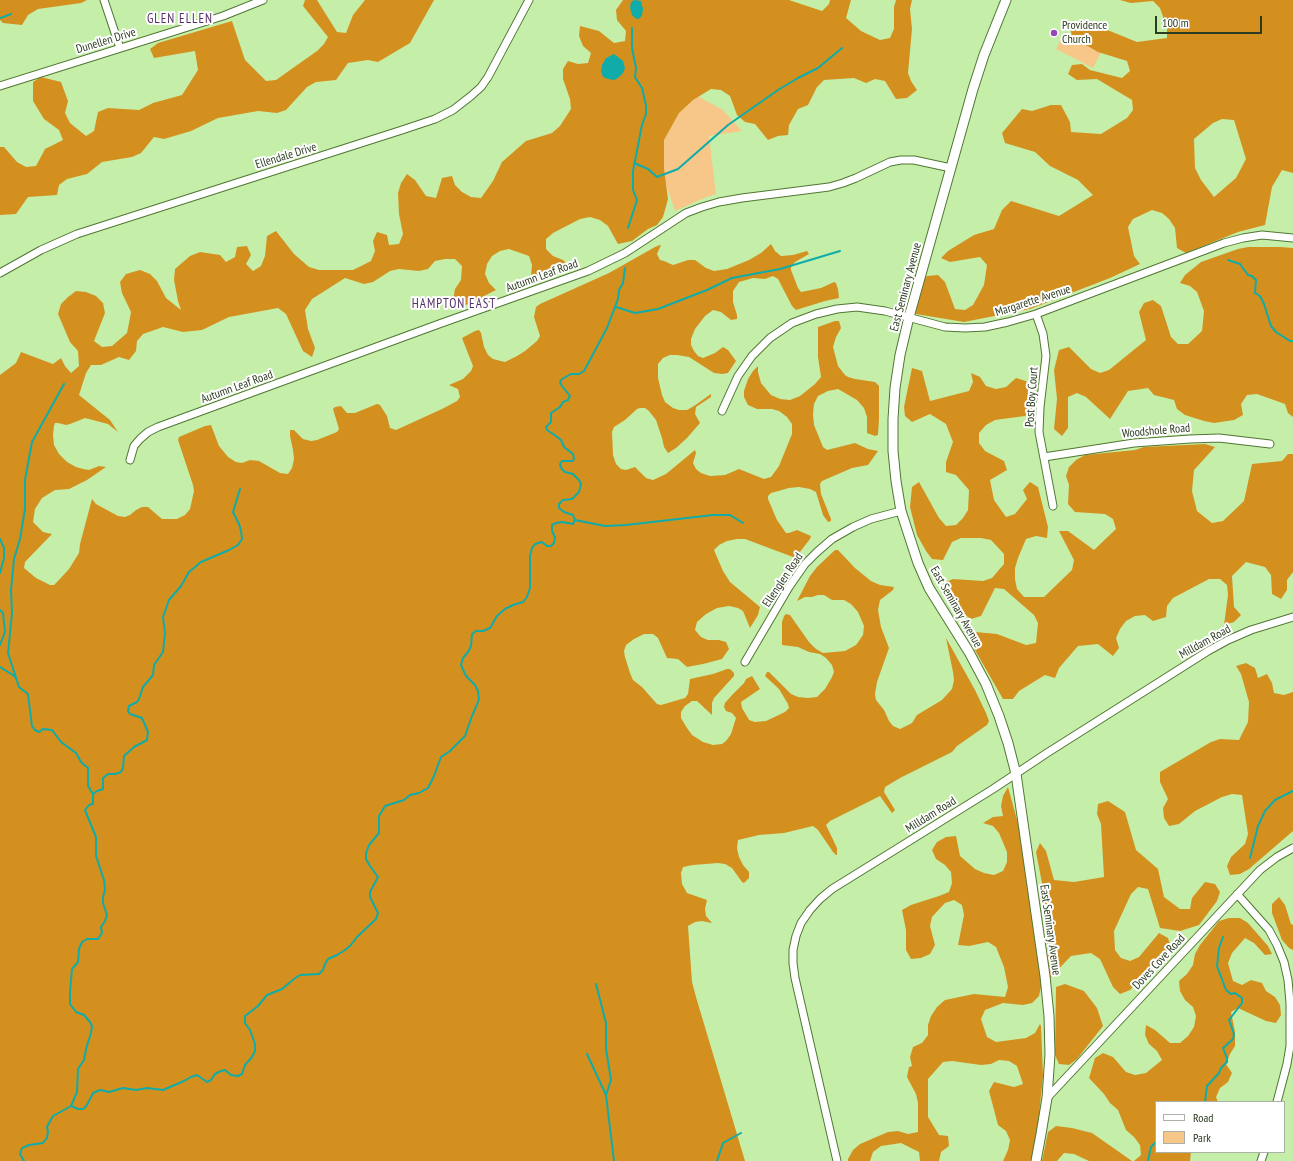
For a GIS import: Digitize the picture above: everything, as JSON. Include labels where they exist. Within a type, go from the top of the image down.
[{"type":"street","points":[[104,0],[120,48]]},
{"type":"street","name":"Dunellen Drive","points":[[0,86],[223,16],[263,0]]},
{"type":"street","name":"Ellendale Drive","points":[[0,274],[41,250],[77,234],[402,130],[435,119],[453,110],[481,87],[529,0]]},
{"type":"street","name":"East Seminary Avenue","points":[[1006,0],[984,55],[973,89],[909,317],[895,388],[893,451],[901,511],[918,563],[929,588],[969,652],[986,684],[999,716],[1016,774],[1045,976],[1049,1016],[1050,1054],[1047,1098],[1036,1161]]},
{"type":"street","name":"Autumn Leaf Road","points":[[130,460],[134,446],[148,432],[447,321],[588,271],[625,253],[686,213],[702,207],[718,202],[742,198],[829,187],[856,178],[890,162],[901,160],[914,160],[951,168]]},
{"type":"street","name":"Margarette Avenue","points":[[722,411],[738,376],[752,356],[770,338],[792,323],[816,314],[830,310],[856,307],[885,311],[945,327],[986,327],[1036,314],[1243,238],[1262,235],[1293,238]]},
{"type":"street","name":"Post Boy Court","points":[[1036,314],[1043,334],[1046,356],[1039,432],[1053,506]]},
{"type":"street","name":"Woodshole Road","points":[[1044,457],[1134,443],[1190,439],[1220,438],[1270,444]]},
{"type":"street","name":"Ellenglen Road","points":[[745,662],[789,587],[805,564],[817,552],[832,539],[854,527],[901,511]]},
{"type":"street","name":"Milldam Road","points":[[837,1161],[795,978],[793,963],[793,950],[796,936],[801,923],[810,910],[832,889],[1016,774],[1208,651],[1228,640],[1252,630],[1293,617]]},
{"type":"street","name":"Doves Cove Road","points":[[1047,1098],[1260,870],[1277,857],[1293,848]]},
{"type":"street","points":[[1237,894],[1271,935],[1277,945],[1284,962],[1288,980],[1290,1046],[1277,1101]]},
{"type":"green space","points":[[1065,32],[1102,50],[1093,68],[1056,49]]},
{"type":"green space","points":[[688,91],[723,110],[742,131],[709,136],[716,194],[675,211],[652,144]]},
{"type":"shaded area","points":[[0,0],[87,0],[81,3],[38,9],[28,15],[22,25],[3,23],[0,20]]},
{"type":"shaded area","points":[[305,0],[317,0],[337,32],[346,33],[353,15],[365,0],[434,0],[410,43],[378,62],[368,60],[348,63],[336,80],[316,82],[307,87],[286,110],[277,113],[258,111],[218,118],[191,131],[164,139],[154,137],[141,153],[132,157],[102,162],[87,174],[67,179],[59,185],[57,195],[28,197],[16,214],[0,215],[0,147],[4,147],[17,162],[26,167],[36,166],[45,149],[63,140],[59,130],[44,119],[33,101],[33,82],[41,77],[61,82],[68,101],[65,113],[70,123],[86,136],[94,131],[98,112],[108,108],[139,110],[153,103],[182,95],[198,70],[195,51],[154,58],[150,49],[158,43],[232,21],[245,60],[266,81],[276,80],[317,51],[328,37],[303,6]]},
{"type":"shaded area","points":[[623,0],[789,0],[822,11],[829,4],[830,0],[851,0],[846,18],[861,31],[880,40],[890,38],[894,29],[894,7],[896,0],[912,0],[910,9],[912,29],[908,73],[917,90],[907,98],[896,99],[885,81],[875,79],[866,83],[854,78],[824,80],[817,87],[808,105],[798,109],[789,125],[788,135],[778,136],[768,140],[755,124],[745,122],[737,115],[730,96],[721,90],[711,89],[693,100],[679,113],[664,140],[664,169],[668,199],[663,217],[657,225],[648,229],[632,241],[618,244],[608,226],[600,220],[590,217],[580,219],[553,233],[546,239],[546,249],[553,256],[563,260],[570,267],[549,272],[541,277],[531,276],[532,265],[529,256],[509,249],[500,251],[492,256],[487,264],[485,274],[489,283],[496,290],[458,309],[453,300],[455,289],[461,280],[462,266],[455,259],[435,261],[428,269],[419,271],[399,269],[390,271],[373,282],[364,284],[345,278],[312,299],[305,310],[308,329],[315,348],[312,357],[303,351],[286,314],[278,308],[229,317],[202,330],[183,332],[163,327],[143,334],[137,341],[136,351],[129,360],[119,357],[101,365],[91,365],[86,373],[79,395],[110,420],[118,432],[108,424],[85,418],[66,425],[55,423],[53,435],[54,445],[59,454],[67,462],[76,467],[89,470],[99,466],[106,467],[87,480],[69,489],[55,490],[42,498],[35,509],[33,522],[43,532],[52,534],[25,562],[24,568],[36,578],[50,585],[54,585],[58,581],[69,569],[79,553],[92,499],[96,504],[118,516],[125,517],[142,507],[148,507],[162,519],[177,519],[185,515],[190,509],[194,491],[178,440],[179,437],[211,425],[219,446],[228,457],[236,462],[242,463],[250,460],[259,461],[280,473],[288,474],[292,468],[294,459],[290,430],[294,430],[303,439],[311,441],[337,432],[339,429],[333,409],[335,407],[341,406],[347,413],[355,413],[377,404],[380,405],[387,416],[390,428],[396,430],[457,401],[460,397],[458,389],[449,385],[463,379],[471,371],[473,366],[462,338],[475,331],[479,330],[481,333],[484,347],[488,355],[493,359],[505,362],[525,351],[537,341],[540,336],[534,317],[536,307],[609,273],[655,247],[661,245],[657,254],[660,260],[673,265],[688,260],[695,260],[706,268],[714,271],[727,269],[749,260],[761,253],[771,244],[775,251],[781,256],[793,255],[807,251],[809,254],[795,262],[791,267],[798,288],[801,292],[821,288],[834,282],[836,283],[838,289],[839,298],[796,310],[792,306],[778,279],[773,276],[765,279],[753,278],[739,282],[733,291],[733,302],[737,319],[731,320],[721,312],[713,310],[705,316],[695,329],[691,339],[691,345],[694,351],[698,356],[703,358],[715,353],[723,347],[728,350],[736,361],[728,373],[714,373],[689,357],[677,355],[670,355],[663,358],[658,364],[658,378],[662,395],[665,402],[673,408],[687,410],[711,394],[711,397],[696,407],[695,414],[700,423],[687,438],[668,453],[664,447],[656,420],[645,408],[637,409],[625,420],[614,427],[612,432],[613,455],[616,464],[621,469],[626,470],[635,467],[646,478],[653,480],[666,474],[695,450],[696,453],[693,463],[696,469],[701,473],[710,476],[725,475],[739,469],[764,479],[771,477],[779,466],[792,434],[792,424],[787,417],[779,411],[772,409],[757,409],[748,405],[744,397],[744,391],[748,379],[758,366],[761,383],[771,395],[780,399],[790,400],[800,396],[821,377],[818,357],[818,327],[835,321],[839,321],[841,328],[833,347],[838,366],[848,377],[875,382],[879,386],[878,435],[875,436],[867,433],[867,417],[864,408],[857,400],[838,389],[828,391],[818,396],[814,404],[814,425],[823,447],[827,450],[855,443],[868,449],[878,451],[868,465],[852,468],[822,481],[820,484],[821,494],[831,521],[828,522],[823,515],[816,492],[810,489],[799,487],[789,488],[771,493],[768,496],[777,520],[786,533],[797,530],[811,536],[796,557],[745,539],[727,541],[719,545],[714,550],[723,571],[730,582],[760,607],[758,615],[750,628],[743,611],[729,606],[717,608],[706,614],[697,622],[695,630],[701,637],[708,640],[719,640],[726,642],[729,649],[722,659],[687,667],[678,659],[667,658],[658,638],[653,634],[644,634],[626,645],[624,651],[633,680],[642,687],[657,704],[661,705],[685,698],[688,694],[690,679],[730,669],[734,673],[734,676],[714,698],[712,703],[712,715],[697,701],[692,701],[685,706],[681,712],[681,718],[692,735],[703,742],[713,745],[722,744],[731,734],[736,718],[732,713],[726,711],[724,707],[725,703],[746,679],[752,676],[760,689],[741,702],[742,708],[749,720],[755,722],[766,721],[785,712],[789,708],[779,689],[765,676],[767,672],[769,672],[791,694],[798,697],[817,697],[825,689],[832,677],[834,672],[832,665],[820,654],[809,652],[798,647],[782,645],[782,622],[786,614],[790,615],[809,642],[823,653],[845,651],[856,645],[863,635],[864,626],[858,612],[851,604],[844,600],[832,600],[824,595],[805,597],[797,601],[810,576],[817,567],[835,550],[838,550],[855,568],[871,581],[880,585],[894,587],[893,590],[880,600],[878,610],[881,627],[889,648],[877,682],[875,694],[876,700],[884,710],[893,726],[900,729],[912,723],[917,715],[942,700],[952,689],[954,680],[946,638],[986,713],[989,721],[987,725],[957,746],[952,752],[885,787],[884,792],[895,810],[892,813],[880,796],[830,821],[826,825],[837,848],[837,855],[833,852],[818,830],[813,826],[784,833],[759,835],[738,840],[737,848],[739,857],[749,872],[749,878],[744,883],[732,868],[725,864],[718,863],[683,867],[681,873],[682,884],[687,893],[707,900],[705,909],[706,916],[712,923],[702,921],[695,922],[688,926],[692,982],[745,1161],[0,1161],[0,375],[16,363],[21,352],[53,364],[61,358],[71,373],[79,366],[78,351],[70,342],[58,314],[61,304],[76,291],[86,292],[96,296],[103,303],[105,313],[94,341],[102,347],[112,346],[127,333],[129,323],[131,312],[122,293],[120,282],[126,274],[140,270],[150,274],[157,281],[166,298],[181,310],[174,280],[175,269],[190,256],[200,252],[220,255],[226,262],[235,257],[237,247],[247,246],[251,255],[246,264],[253,271],[261,266],[265,256],[267,236],[276,231],[294,254],[309,267],[319,270],[353,270],[371,261],[375,251],[373,241],[377,232],[387,235],[389,245],[399,244],[403,234],[399,214],[398,193],[401,183],[407,174],[415,180],[426,196],[436,198],[442,178],[452,176],[455,185],[462,192],[471,197],[481,198],[493,181],[502,162],[526,141],[552,133],[560,126],[571,109],[570,99],[563,79],[563,69],[568,61],[578,64],[588,63],[591,53],[583,46],[579,36],[580,26],[599,31],[614,43],[625,41],[626,31],[617,20],[616,10]]},
{"type":"shaded area","points":[[1120,0],[1293,0],[1293,173],[1282,170],[1272,187],[1265,225],[1238,232],[1186,253],[1177,248],[1175,228],[1169,219],[1162,213],[1152,210],[1133,219],[1128,227],[1134,256],[1140,264],[1110,278],[1030,309],[964,322],[916,314],[919,282],[927,276],[938,275],[945,282],[955,309],[965,310],[973,305],[984,285],[987,265],[980,257],[950,262],[941,258],[948,251],[974,235],[994,229],[1002,210],[1011,201],[1059,216],[1093,195],[1078,180],[1050,166],[1035,152],[1005,143],[1002,133],[1022,109],[1032,111],[1051,105],[1061,105],[1070,122],[1071,132],[1101,134],[1127,118],[1133,110],[1132,100],[1097,79],[1077,80],[1068,74],[1072,65],[1082,64],[1090,70],[1122,78],[1130,71],[1127,61],[1098,52],[1072,37],[1070,26],[1100,27],[1137,42],[1167,38],[1167,28],[1160,8],[1153,1],[1131,3]],"holes":[[[1222,119],[1234,120],[1246,159],[1236,178],[1214,197],[1201,180],[1195,168],[1194,139],[1213,123]]]},
{"type":"shaded area","points":[[1248,247],[1293,248],[1293,417],[1288,413],[1285,404],[1257,394],[1247,395],[1241,404],[1243,415],[1234,420],[1214,423],[1204,421],[1185,415],[1177,409],[1174,400],[1154,395],[1148,388],[1128,391],[1110,419],[1086,397],[1077,393],[1068,397],[1068,428],[1062,436],[1054,429],[1057,399],[1054,370],[1059,350],[1069,347],[1091,369],[1100,373],[1109,370],[1146,340],[1139,312],[1144,303],[1153,300],[1161,306],[1171,337],[1178,344],[1188,344],[1202,331],[1204,311],[1197,292],[1190,286],[1180,283],[1185,275],[1201,262]]},
{"type":"shaded area","points":[[912,368],[922,371],[930,401],[969,391],[973,382],[971,373],[980,377],[986,386],[996,389],[1006,387],[1016,378],[1026,381],[1032,389],[1032,409],[1025,416],[995,420],[986,425],[979,433],[979,443],[985,451],[1004,461],[1007,470],[990,480],[994,500],[1006,517],[1015,514],[1027,499],[1023,490],[1030,482],[1038,487],[1048,527],[1047,538],[1036,536],[1026,539],[1018,558],[1015,568],[1015,579],[1017,589],[1024,597],[1044,597],[1072,570],[1074,560],[1059,531],[1068,531],[1094,550],[1116,529],[1113,519],[1105,514],[1075,512],[1068,504],[1069,485],[1066,476],[1069,467],[1076,460],[1085,455],[1135,450],[1144,447],[1205,444],[1215,447],[1194,470],[1192,491],[1197,511],[1212,523],[1223,521],[1244,501],[1252,464],[1282,461],[1288,454],[1293,454],[1293,572],[1287,580],[1287,590],[1281,599],[1272,594],[1271,575],[1265,567],[1246,562],[1232,576],[1234,607],[1241,615],[1234,622],[1224,625],[1228,595],[1227,585],[1220,579],[1209,579],[1173,598],[1167,606],[1166,617],[1153,621],[1145,615],[1135,616],[1126,621],[1116,638],[1119,648],[1113,656],[1098,644],[1078,646],[1059,668],[1055,678],[1045,675],[1019,691],[1013,699],[1003,699],[964,631],[997,634],[1026,645],[1036,643],[1038,623],[1034,615],[1004,589],[995,588],[981,616],[971,619],[955,609],[949,601],[943,583],[953,579],[983,581],[992,578],[1004,564],[1004,554],[991,540],[981,538],[961,538],[952,542],[943,560],[932,559],[917,535],[910,507],[912,487],[919,482],[939,518],[946,526],[956,525],[963,518],[968,510],[969,490],[956,475],[946,472],[946,462],[953,442],[946,424],[930,414],[912,422],[905,416],[904,407]]},
{"type":"shaded area","points":[[1246,663],[1255,668],[1258,678],[1267,674],[1272,683],[1274,693],[1284,695],[1293,692],[1293,831],[1249,869],[1240,874],[1230,875],[1227,866],[1231,857],[1245,844],[1248,834],[1242,795],[1232,794],[1222,797],[1195,811],[1179,824],[1169,826],[1164,818],[1163,808],[1168,799],[1160,782],[1160,772],[1211,742],[1220,739],[1239,740],[1248,722],[1249,702],[1241,674],[1236,666]]},
{"type":"shaded area","points":[[1008,787],[1019,827],[1041,977],[1041,987],[1039,996],[1032,1003],[1023,1005],[1003,1003],[985,1010],[981,1019],[987,1037],[996,1042],[1026,1038],[1035,1033],[1040,1024],[1041,1026],[1043,1076],[1036,1144],[1032,1161],[1003,1161],[1008,1150],[1010,1140],[1006,1131],[998,1125],[989,1091],[994,1082],[1014,1087],[1023,1084],[1017,1066],[1009,1061],[999,1060],[991,1064],[981,1065],[952,1061],[943,1062],[928,1079],[928,1117],[939,1135],[948,1136],[949,1146],[941,1152],[939,1161],[920,1161],[919,1152],[901,1143],[881,1146],[873,1152],[870,1161],[848,1161],[853,1150],[860,1144],[888,1132],[898,1131],[908,1134],[918,1132],[918,1103],[916,1094],[907,1077],[909,1067],[912,1066],[910,1057],[913,1047],[922,1043],[928,1035],[928,1025],[931,1016],[937,1007],[945,1000],[974,994],[1005,997],[1008,987],[1004,967],[996,947],[988,942],[969,946],[958,945],[964,915],[962,905],[954,900],[945,903],[932,917],[930,926],[935,945],[930,954],[921,958],[911,959],[906,950],[906,930],[902,910],[911,905],[949,892],[952,883],[951,872],[945,865],[936,859],[932,850],[937,842],[946,837],[956,836],[960,856],[975,869],[994,875],[1003,871],[1007,862],[1007,852],[999,833],[993,826],[983,823],[993,817],[1003,816],[1001,806],[1003,796]]},
{"type":"shaded area","points":[[1108,801],[1125,812],[1136,850],[1158,869],[1164,897],[1180,909],[1190,909],[1192,898],[1205,882],[1215,884],[1220,892],[1217,901],[1199,925],[1180,931],[1160,928],[1148,889],[1138,887],[1131,894],[1114,931],[1115,950],[1121,958],[1130,961],[1139,957],[1159,933],[1168,938],[1171,948],[1130,990],[1120,994],[1113,987],[1100,959],[1091,953],[1071,956],[1050,978],[1042,883],[1036,852],[1040,843],[1046,851],[1054,880],[1074,882],[1104,877],[1101,824],[1097,814],[1098,804]]},
{"type":"shaded area","points":[[1279,897],[1285,905],[1291,924],[1293,925],[1293,950],[1289,948],[1282,940],[1272,913],[1272,904]]},
{"type":"shaded area","points":[[1229,918],[1240,918],[1248,923],[1268,946],[1272,954],[1265,955],[1254,943],[1245,938],[1232,953],[1228,963],[1233,981],[1242,985],[1251,980],[1262,983],[1266,991],[1275,997],[1280,1005],[1281,1015],[1276,1023],[1266,1021],[1238,1008],[1231,1012],[1235,1032],[1235,1046],[1226,1064],[1232,1073],[1228,1082],[1220,1088],[1216,1097],[1218,1101],[1155,1101],[1155,1153],[1191,1153],[1190,1161],[1134,1161],[1141,1155],[1140,1145],[1126,1130],[1118,1110],[1110,1103],[1089,1078],[1095,1058],[1103,1053],[1113,1057],[1126,1072],[1135,1075],[1146,1073],[1162,1060],[1157,1051],[1149,1044],[1145,1035],[1146,1025],[1155,1030],[1170,1043],[1180,1043],[1188,1036],[1194,1027],[1196,1016],[1193,1007],[1185,1000],[1180,991],[1179,981],[1187,974],[1193,965],[1195,954],[1200,945],[1219,921]]},
{"type":"shaded area","points":[[1065,984],[1084,991],[1097,1008],[1103,1026],[1077,1059],[1069,1065],[1059,1064],[1055,1055],[1056,987]]},
{"type":"shaded area","points":[[1056,1126],[1092,1133],[1132,1161],[1089,1161],[1074,1154],[1064,1153],[1057,1161],[1042,1161],[1048,1132]]},
{"type":"water","points":[[634,0],[641,1],[643,9],[642,15],[638,19],[632,15],[630,8],[631,2]]},
{"type":"water","points":[[614,54],[623,61],[625,68],[623,73],[614,80],[603,77],[601,71],[602,65],[606,58]]},
{"type":"waterway","points":[[0,18],[11,14]]},
{"type":"waterway","points":[[628,228],[637,200],[633,190],[633,171],[642,125],[646,114],[646,106],[642,88],[635,77],[636,68],[632,48],[632,28]]},
{"type":"waterway","points":[[634,163],[648,169],[657,177],[678,169],[728,125],[778,90],[818,68],[842,48]]},
{"type":"waterway","points":[[616,307],[635,313],[658,309],[707,290],[732,278],[780,269],[840,251]]},
{"type":"waterway","points":[[1228,260],[1240,264],[1248,275],[1252,276],[1256,280],[1255,293],[1260,296],[1264,304],[1271,326],[1276,332],[1290,341],[1293,341]]},
{"type":"waterway","points":[[71,1106],[78,1109],[83,1109],[87,1105],[93,1093],[100,1090],[109,1092],[123,1088],[136,1090],[147,1088],[163,1090],[197,1075],[207,1082],[211,1080],[215,1074],[225,1070],[231,1075],[238,1076],[242,1074],[245,1065],[255,1051],[255,1044],[250,1030],[245,1023],[245,1016],[258,1006],[267,995],[282,989],[300,975],[319,974],[323,970],[328,959],[350,946],[357,937],[376,919],[378,913],[370,897],[370,892],[378,877],[366,859],[366,853],[369,845],[379,833],[379,816],[385,806],[404,800],[410,795],[419,793],[428,788],[441,757],[450,751],[465,736],[479,699],[478,691],[475,685],[466,676],[461,665],[463,658],[471,646],[472,634],[476,631],[483,631],[490,628],[497,616],[505,609],[523,602],[527,597],[530,588],[530,556],[532,548],[535,544],[542,542],[547,546],[551,546],[554,543],[555,537],[552,531],[552,525],[562,522],[573,524],[575,520],[573,515],[564,512],[559,508],[559,504],[563,500],[572,499],[579,492],[581,484],[579,480],[573,474],[565,472],[561,468],[560,464],[562,461],[573,461],[573,454],[564,447],[561,440],[547,430],[546,427],[551,422],[551,413],[560,407],[563,402],[568,400],[570,396],[560,382],[562,379],[571,374],[579,374],[584,371],[607,328],[618,299],[619,290],[623,283],[625,268]]},
{"type":"waterway","points":[[64,384],[32,442],[25,480],[25,509],[20,539],[14,559],[11,590],[12,613],[8,653],[19,687],[28,694],[32,726],[39,732],[43,729],[52,730],[61,742],[76,753],[81,762],[88,768],[88,786],[93,794]]},
{"type":"waterway","points":[[24,1161],[20,1154],[22,1148],[29,1145],[43,1143],[47,1138],[47,1127],[53,1116],[71,1106],[77,1092],[78,1069],[84,1060],[91,1033],[92,1026],[90,1022],[84,1015],[76,1012],[70,1004],[72,969],[78,962],[79,949],[82,942],[87,939],[98,939],[102,933],[101,927],[107,915],[103,903],[105,890],[104,880],[96,856],[96,837],[85,810],[89,805],[93,804],[93,794],[103,789],[103,778],[108,774],[121,772],[123,768],[124,756],[134,747],[147,740],[148,732],[142,718],[130,714],[128,711],[129,706],[137,702],[139,699],[143,687],[153,675],[154,665],[163,652],[165,633],[163,617],[169,600],[181,586],[189,572],[201,562],[238,545],[242,539],[239,524],[233,512],[240,489]]},
{"type":"waterway","points":[[575,520],[605,526],[713,515],[730,515],[743,523]]},
{"type":"waterway","points":[[0,539],[4,548],[4,558],[0,573]]},
{"type":"waterway","points":[[0,610],[3,613],[5,632],[0,645]]},
{"type":"waterway","points":[[0,667],[15,677]]},
{"type":"waterway","points":[[1250,858],[1258,826],[1265,811],[1275,800],[1293,791]]},
{"type":"waterway","points":[[1205,1101],[1207,1086],[1227,1062],[1223,1048],[1233,1039],[1234,1034],[1229,1020],[1242,1003],[1242,998],[1235,993],[1231,994],[1226,990],[1217,966],[1219,948],[1223,937]]},
{"type":"waterway","points":[[596,984],[606,1023],[606,1049],[611,1080],[606,1095]]},
{"type":"waterway","points":[[587,1054],[606,1095],[614,1161]]},
{"type":"waterway","points":[[717,1161],[723,1143],[741,1133]]},
{"type":"waterway","points":[[1148,1161],[1151,1147],[1155,1143]]},
{"type":"place","name":"Providence Church","points":[[1054,33]]},
{"type":"district","name":"GLEN ELLEN","points":[[180,19]]},
{"type":"district","name":"HAMPTON EAST","points":[[454,304]]}]
